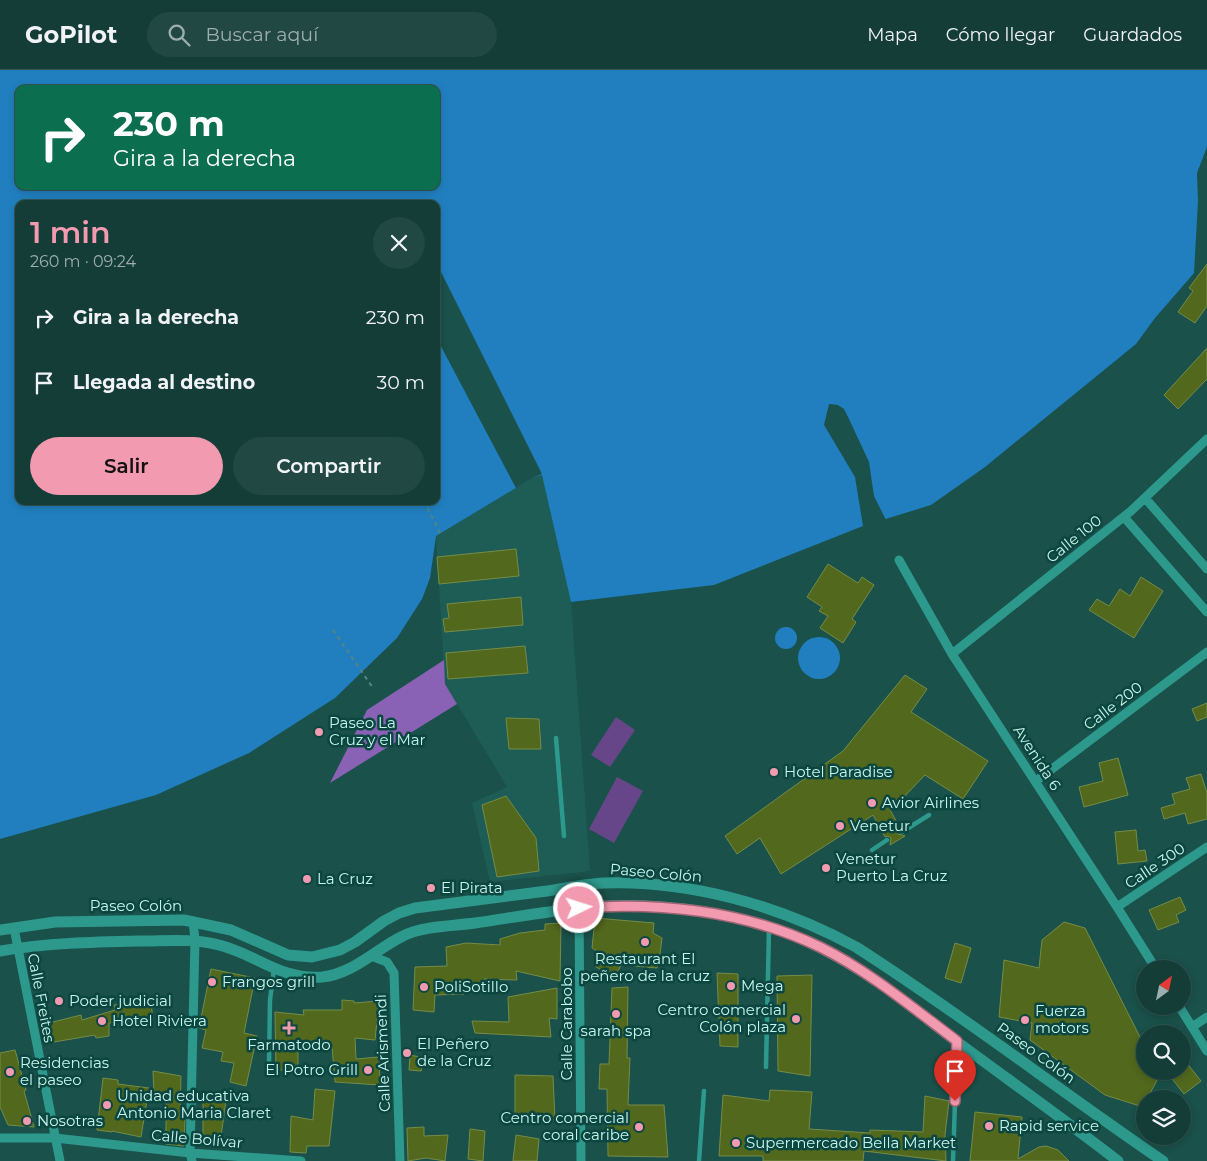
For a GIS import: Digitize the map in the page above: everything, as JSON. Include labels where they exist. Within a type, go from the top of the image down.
[{"type":"street","name":"Calle 100","points":[[952,654],[1124,517],[1207,439]]},
{"type":"street","points":[[1145,498],[1207,569]]},
{"type":"street","points":[[1124,517],[1207,612]]},
{"type":"street","name":"Avenida 6","points":[[899,560],[952,654],[1150,960]]},
{"type":"street","name":"Calle 200","points":[[1036,781],[1207,652]]},
{"type":"street","name":"Calle 300","points":[[1117,907],[1207,847]]},
{"type":"street","name":"Paseo Colón","points":[[0,930],[55,922],[169,919],[194,921],[231,930],[288,955],[312,957],[340,950],[378,924],[415,908],[602,883],[675,887],[706,892],[761,906],[835,935],[886,966],[1163,1161]]},
{"type":"street","name":"Calle Carabobo","points":[[577,887],[579,908],[581,1161]]},
{"type":"street","points":[[0,951],[79,942],[195,940],[233,949],[274,969],[302,976],[327,976],[352,967],[387,944],[413,932],[579,908],[618,905],[668,907],[711,913],[794,935],[821,947],[872,978],[1106,1156],[1118,1161]]},
{"type":"street","points":[[400,913],[404,935]]},
{"type":"street","points":[[191,1157],[194,921]]},
{"type":"street","name":"Calle Freites","points":[[14,928],[60,1161]]},
{"type":"street","name":"Calle Arismendi","points":[[371,956],[387,962],[394,974],[400,1161]]},
{"type":"street","points":[[1185,1015],[1207,1051]]},
{"type":"street","points":[[1192,1027],[1207,1017]]},
{"type":"street","name":"Calle Bolívar","points":[[0,1138],[55,1138],[191,1157],[302,1161]]},
{"type":"lane","points":[[556,738],[564,836]]},
{"type":"lane","points":[[902,832],[929,815]]},
{"type":"lane","points":[[872,850],[887,840]]},
{"type":"lane","points":[[794,935],[806,923]]},
{"type":"lane","points":[[766,1068],[769,927]]},
{"type":"lane","points":[[269,1066],[271,984],[274,969]]},
{"type":"lane","points":[[953,1161],[957,1041]]},
{"type":"lane","points":[[699,1161],[704,1091]]},
{"type":"path","points":[[426,505],[440,533]]},
{"type":"path","points":[[333,630],[373,688]]},
{"type":"shaded area","points":[[542,474],[571,602],[590,871],[490,882],[472,803],[507,787],[445,684],[436,536]]},
{"type":"shaded area","points":[[444,660],[445,684],[457,704],[330,783],[367,710]]},
{"type":"shaded area","points":[[616,717],[635,730],[610,767],[591,755]]},
{"type":"shaded area","points":[[617,777],[643,791],[614,843],[589,829]]},
{"type":"water","points":[[0,70],[1207,70],[1207,147],[1197,173],[1198,201],[1194,273],[1155,318],[1136,344],[985,467],[931,505],[863,526],[714,585],[571,602],[542,475],[534,477],[436,536],[430,578],[422,599],[397,638],[335,698],[249,753],[156,795],[0,839]]},
{"type":"water","points":[[786,627],[794,630],[797,638],[794,646],[786,649],[778,646],[775,638],[778,630]]},
{"type":"water","points":[[819,637],[834,643],[840,658],[834,673],[819,679],[804,673],[798,658],[804,643]]},
{"type":"pier","points":[[440,270],[542,474],[516,488],[440,345]]},
{"type":"pier","points":[[829,404],[838,405],[844,409],[849,419],[869,462],[874,496],[886,520],[863,526],[855,477],[824,425]]},
{"type":"building","points":[[1207,264],[1207,306],[1195,323],[1178,312],[1193,291],[1189,288]]},
{"type":"building","points":[[1207,348],[1207,379],[1178,409],[1164,395]]},
{"type":"building","points":[[516,549],[519,576],[439,584],[437,557]]},
{"type":"building","points":[[828,564],[858,583],[862,577],[874,585],[852,619],[856,622],[843,643],[820,628],[828,616],[819,611],[822,607],[807,597]]},
{"type":"building","points":[[1141,577],[1163,591],[1134,638],[1089,610],[1097,599],[1109,606],[1120,589],[1130,596]]},
{"type":"building","points":[[521,597],[523,625],[445,632],[443,619],[449,618],[447,604]]},
{"type":"building","points":[[525,646],[528,673],[448,679],[446,653]]},
{"type":"building","points":[[905,675],[927,689],[911,712],[988,761],[963,799],[925,775],[900,801],[889,808],[900,828],[898,834],[905,836],[890,845],[891,838],[885,837],[873,815],[781,874],[760,838],[737,854],[725,836],[843,751]]},
{"type":"building","points":[[1207,703],[1207,717],[1197,721],[1192,709]]},
{"type":"building","points":[[506,718],[539,719],[541,749],[509,749]]},
{"type":"building","points":[[1118,758],[1128,795],[1084,807],[1079,787],[1103,781],[1099,763]]},
{"type":"building","points":[[1201,774],[1207,793],[1207,819],[1188,824],[1185,813],[1164,819],[1161,808],[1175,804],[1172,794],[1190,789],[1186,778]]},
{"type":"building","points":[[506,796],[536,838],[539,871],[497,877],[482,805]]},
{"type":"building","points":[[1136,830],[1138,851],[1145,850],[1147,861],[1118,864],[1115,832]]},
{"type":"building","points":[[1180,897],[1186,910],[1176,915],[1179,922],[1158,930],[1149,910]]},
{"type":"building","points":[[595,918],[654,923],[653,933],[662,938],[657,968],[634,966],[623,961],[615,977],[596,967],[597,951],[592,948]]},
{"type":"building","points":[[1064,922],[1085,928],[1136,1029],[1136,1080],[1157,1080],[1152,1090],[1136,1090],[1136,1105],[1105,1095],[1030,1040],[1032,1023],[999,1017],[1004,960],[1039,968],[1042,940]]},
{"type":"building","points":[[561,923],[560,981],[516,971],[517,980],[484,979],[482,988],[463,984],[464,994],[435,995],[434,1012],[413,1010],[415,967],[447,966],[446,947],[466,943],[500,945],[500,939],[520,933],[545,930],[545,924]]},
{"type":"building","points":[[955,943],[971,948],[961,983],[945,978]]},
{"type":"building","points":[[211,969],[255,978],[244,1033],[257,1036],[246,1086],[230,1082],[234,1063],[221,1061],[223,1052],[202,1048],[206,1030],[199,1028]]},
{"type":"building","points":[[717,973],[738,974],[738,1047],[720,1046]]},
{"type":"building","points":[[812,975],[810,1076],[778,1071],[777,976]]},
{"type":"building","points":[[628,987],[627,1058],[630,1058],[628,1105],[664,1105],[668,1157],[608,1156],[607,1089],[599,1089],[600,1064],[609,1064],[612,988]]},
{"type":"building","points":[[557,988],[557,1019],[549,1018],[551,1037],[475,1033],[472,1021],[509,1022],[508,997]]},
{"type":"building","points":[[342,1000],[354,1001],[354,1003],[379,1001],[375,1040],[355,1038],[356,1059],[379,1057],[380,1085],[335,1082],[332,1047],[298,1045],[298,1070],[276,1070],[275,1012],[304,1015],[303,1010],[342,1010]]},
{"type":"building","points":[[151,1003],[153,1019],[109,1023],[109,1036],[96,1038],[95,1035],[48,1043],[49,1023],[81,1015],[82,1020],[115,1010],[114,1005]]},
{"type":"building","points":[[15,1050],[34,1127],[8,1125],[0,1107],[0,1053]]},
{"type":"building","points":[[410,1055],[425,1058],[421,1071],[409,1070]]},
{"type":"building","points":[[1191,1068],[1201,1081],[1189,1090],[1181,1090],[1173,1080],[1191,1080]]},
{"type":"building","points":[[153,1071],[181,1076],[180,1117],[185,1118],[184,1146],[166,1144],[166,1098],[154,1095]]},
{"type":"building","points":[[515,1075],[553,1076],[555,1120],[515,1118]]},
{"type":"building","points":[[103,1078],[118,1080],[118,1084],[149,1088],[141,1137],[97,1130]]},
{"type":"building","points":[[315,1089],[335,1091],[329,1146],[307,1146],[306,1153],[290,1152],[291,1116],[313,1120]]},
{"type":"building","points":[[770,1090],[812,1092],[809,1129],[870,1133],[870,1130],[923,1132],[925,1096],[949,1101],[945,1135],[946,1161],[864,1151],[863,1161],[763,1161],[763,1156],[719,1156],[723,1095],[769,1101]]},
{"type":"building","points":[[203,1097],[226,1100],[220,1144],[203,1144]]},
{"type":"building","points":[[975,1112],[1022,1117],[1018,1159],[1039,1147],[1046,1146],[1058,1150],[1069,1161],[970,1161]]},
{"type":"building","points":[[424,1127],[424,1136],[448,1135],[445,1161],[426,1158],[408,1161],[407,1128]]},
{"type":"building","points":[[470,1129],[485,1131],[483,1161],[468,1159]]},
{"type":"building","points":[[516,1135],[539,1139],[537,1161],[513,1161]]},
{"type":"place","name":"Paseo La Cruz y el Mar","points":[[319,732]]},
{"type":"place","name":"Hotel Paradise","points":[[774,772]]},
{"type":"place","name":"Avior Airlines","points":[[872,803]]},
{"type":"place","name":"Venetur","points":[[840,826]]},
{"type":"place","name":"Venetur Puerto La Cruz","points":[[826,868]]},
{"type":"place","name":"La Cruz","points":[[307,879]]},
{"type":"place","name":"El Pirata","points":[[431,888]]},
{"type":"place","name":"Restaurant El peñero de la cruz","points":[[645,942]]},
{"type":"place","name":"Frangos grill","points":[[212,982]]},
{"type":"place","name":"Mega","points":[[731,986]]},
{"type":"place","name":"PoliSotillo","points":[[424,987]]},
{"type":"place","name":"Poder judicial","points":[[59,1001]]},
{"type":"place","name":"sarah spa","points":[[616,1014]]},
{"type":"place","name":"Centro comercial Colón plaza","points":[[796,1019]]},
{"type":"place","name":"Fuerza motors","points":[[1025,1020]]},
{"type":"place","name":"Hotel Riviera","points":[[102,1021]]},
{"type":"place","name":"Farmatodo","points":[[289,1028]]},
{"type":"place","name":"El Peñero de la Cruz","points":[[407,1053]]},
{"type":"place","name":"El Potro Grill","points":[[368,1070]]},
{"type":"place","name":"Residencias el paseo","points":[[10,1072]]},
{"type":"place","name":"Unidad educativa Antonio Maria Claret","points":[[107,1105]]},
{"type":"place","name":"Nosotras","points":[[27,1121]]},
{"type":"place","name":"Rapid service","points":[[989,1126]]},
{"type":"place","name":"Centro comercial coral caribe","points":[[639,1127]]},
{"type":"place","name":"Supermercado Bella Market","points":[[736,1143]]},
{"type":"route","points":[[579,908],[618,905],[660,906],[711,913],[756,923],[794,935],[821,947],[872,978],[957,1041],[955,1101]]}]
